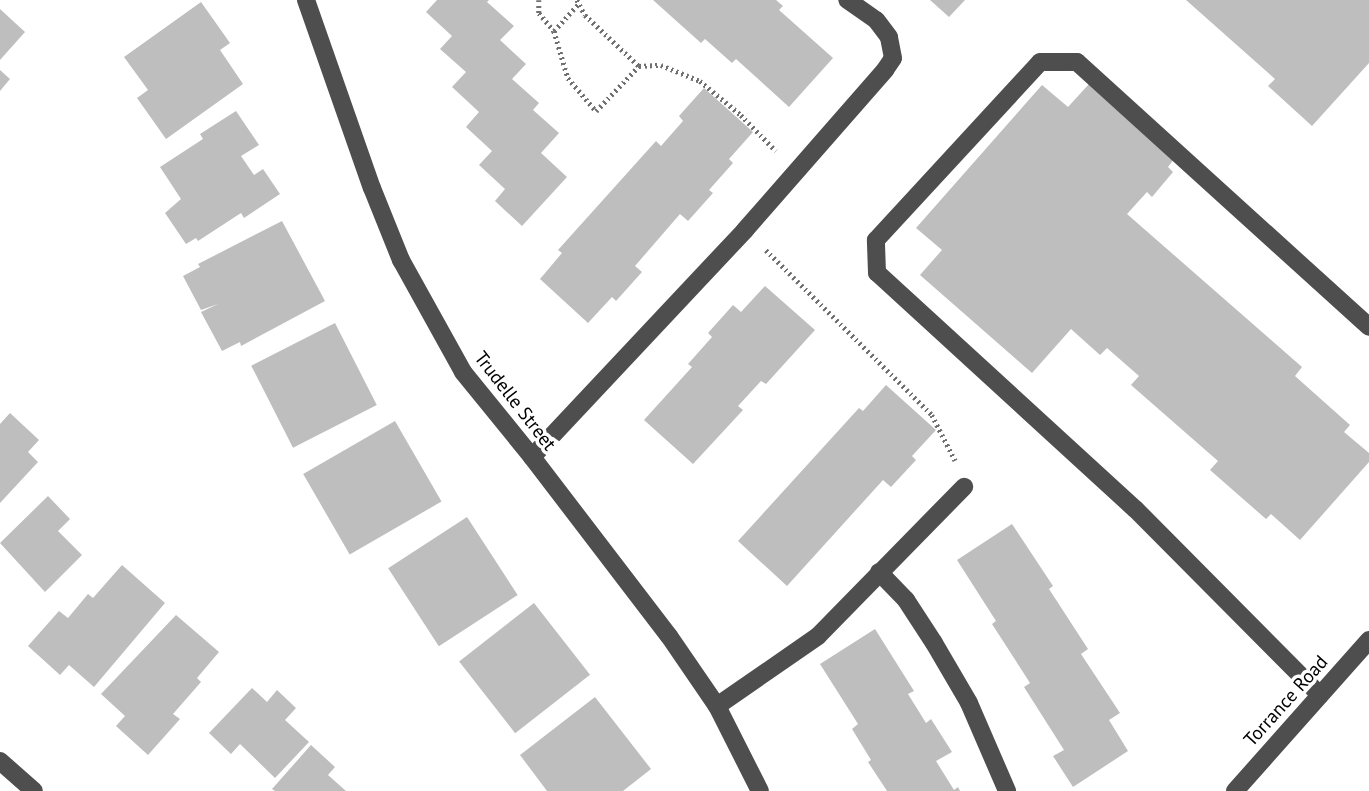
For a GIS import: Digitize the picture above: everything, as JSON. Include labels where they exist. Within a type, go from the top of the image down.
[{"type":"street","name":"Trudelle Street","points":[[306,0],[372,188],[401,260],[463,372],[532,457],[669,636],[717,706],[760,791]]},
{"type":"street","points":[[532,457],[745,230],[893,58],[891,41],[883,27],[847,0]]},
{"type":"street","points":[[1320,695],[1135,509],[877,273],[876,240],[1040,62],[1077,62],[1369,327]]},
{"type":"street","points":[[717,706],[818,636],[964,487]]},
{"type":"street","points":[[879,572],[906,600],[934,643],[969,703],[1007,791]]},
{"type":"street","name":"Torrance Road","points":[[1234,791],[1369,640]]},
{"type":"street","points":[[0,761],[34,791]]},
{"type":"path","points":[[539,0],[539,13],[554,31],[568,78],[596,111],[639,66],[661,65],[700,81],[741,115],[796,172]]},
{"type":"path","points":[[554,31],[578,2],[585,15],[639,66]]},
{"type":"path","points":[[745,230],[932,415],[953,454],[964,487]]},
{"type":"building","points":[[437,0],[489,0],[487,2],[514,26],[500,40],[526,64],[512,79],[539,103],[533,110],[559,133],[541,153],[567,177],[522,226],[495,201],[505,189],[479,165],[492,151],[466,127],[479,112],[452,87],[466,72],[440,49],[452,36],[426,12]]},
{"type":"building","points":[[653,0],[776,0],[783,6],[779,10],[833,58],[789,107],[736,59],[732,63],[705,39],[701,43]]},
{"type":"building","points":[[930,0],[965,0],[949,17]]},
{"type":"building","points":[[1186,0],[1369,0],[1369,63],[1312,126],[1268,86],[1275,79]]},
{"type":"building","points":[[201,2],[230,43],[220,50],[243,84],[166,139],[137,98],[148,90],[124,57]]},
{"type":"building","points":[[0,9],[25,32],[0,60]]},
{"type":"building","points":[[0,70],[10,79],[0,91]]},
{"type":"building","points":[[1089,84],[1174,159],[1168,167],[1173,172],[1152,197],[1147,192],[1127,214],[1302,367],[1295,376],[1350,425],[1344,432],[1369,453],[1369,462],[1300,540],[1271,514],[1266,519],[1210,470],[1218,461],[1131,385],[1139,376],[1107,348],[1100,355],[1071,329],[1032,373],[920,275],[942,250],[916,228],[1042,85],[1068,107]]},
{"type":"building","points":[[704,88],[753,132],[729,159],[733,163],[709,190],[713,193],[688,221],[680,214],[635,266],[642,272],[616,301],[612,297],[588,323],[540,279],[562,253],[558,250],[656,141],[661,146],[683,121],[679,116]]},
{"type":"building","points":[[236,111],[259,145],[241,156],[254,175],[263,169],[280,194],[244,218],[241,213],[198,241],[196,238],[186,244],[165,213],[181,199],[160,167],[203,139],[200,134]]},
{"type":"building","points":[[282,221],[325,301],[241,346],[240,342],[222,351],[201,312],[218,304],[201,310],[183,276],[200,267],[198,264]]},
{"type":"building","points":[[765,286],[815,330],[766,384],[761,381],[738,406],[743,410],[693,464],[644,420],[692,367],[688,364],[712,337],[708,333],[733,305],[741,312]]},
{"type":"building","points":[[335,323],[377,405],[293,448],[251,366]]},
{"type":"building","points":[[886,385],[936,430],[912,456],[916,460],[891,487],[883,480],[787,586],[738,541],[859,408],[863,411]]},
{"type":"building","points":[[10,413],[39,440],[28,452],[38,462],[0,503],[0,424]]},
{"type":"building","points":[[395,421],[441,502],[350,555],[303,474]]},
{"type":"building","points":[[48,496],[70,519],[58,531],[82,555],[45,592],[0,543]]},
{"type":"building","points":[[467,517],[518,595],[439,646],[388,568]]},
{"type":"building","points":[[1012,524],[1053,586],[1049,589],[1088,649],[1081,654],[1120,713],[1109,720],[1128,751],[1073,787],[1053,756],[1064,750],[1024,687],[1030,683],[992,624],[996,621],[957,560]]},
{"type":"building","points":[[122,565],[165,603],[94,687],[69,665],[60,675],[28,646],[59,611],[68,618],[88,594],[93,598]]},
{"type":"building","points":[[534,603],[590,675],[515,733],[459,661]]},
{"type":"building","points":[[176,615],[219,652],[197,678],[201,682],[173,714],[180,719],[148,755],[116,726],[125,716],[101,694]]},
{"type":"building","points":[[875,629],[914,691],[908,694],[926,723],[931,719],[952,752],[936,761],[954,790],[958,787],[960,791],[887,791],[868,762],[871,760],[852,729],[858,724],[820,664]]},
{"type":"building","points":[[252,688],[267,702],[277,690],[296,708],[285,720],[309,742],[275,778],[240,744],[231,754],[209,733]]},
{"type":"building","points":[[595,697],[651,769],[623,791],[547,791],[520,755]]},
{"type":"building","points":[[311,745],[335,767],[328,775],[346,791],[272,789]]}]
